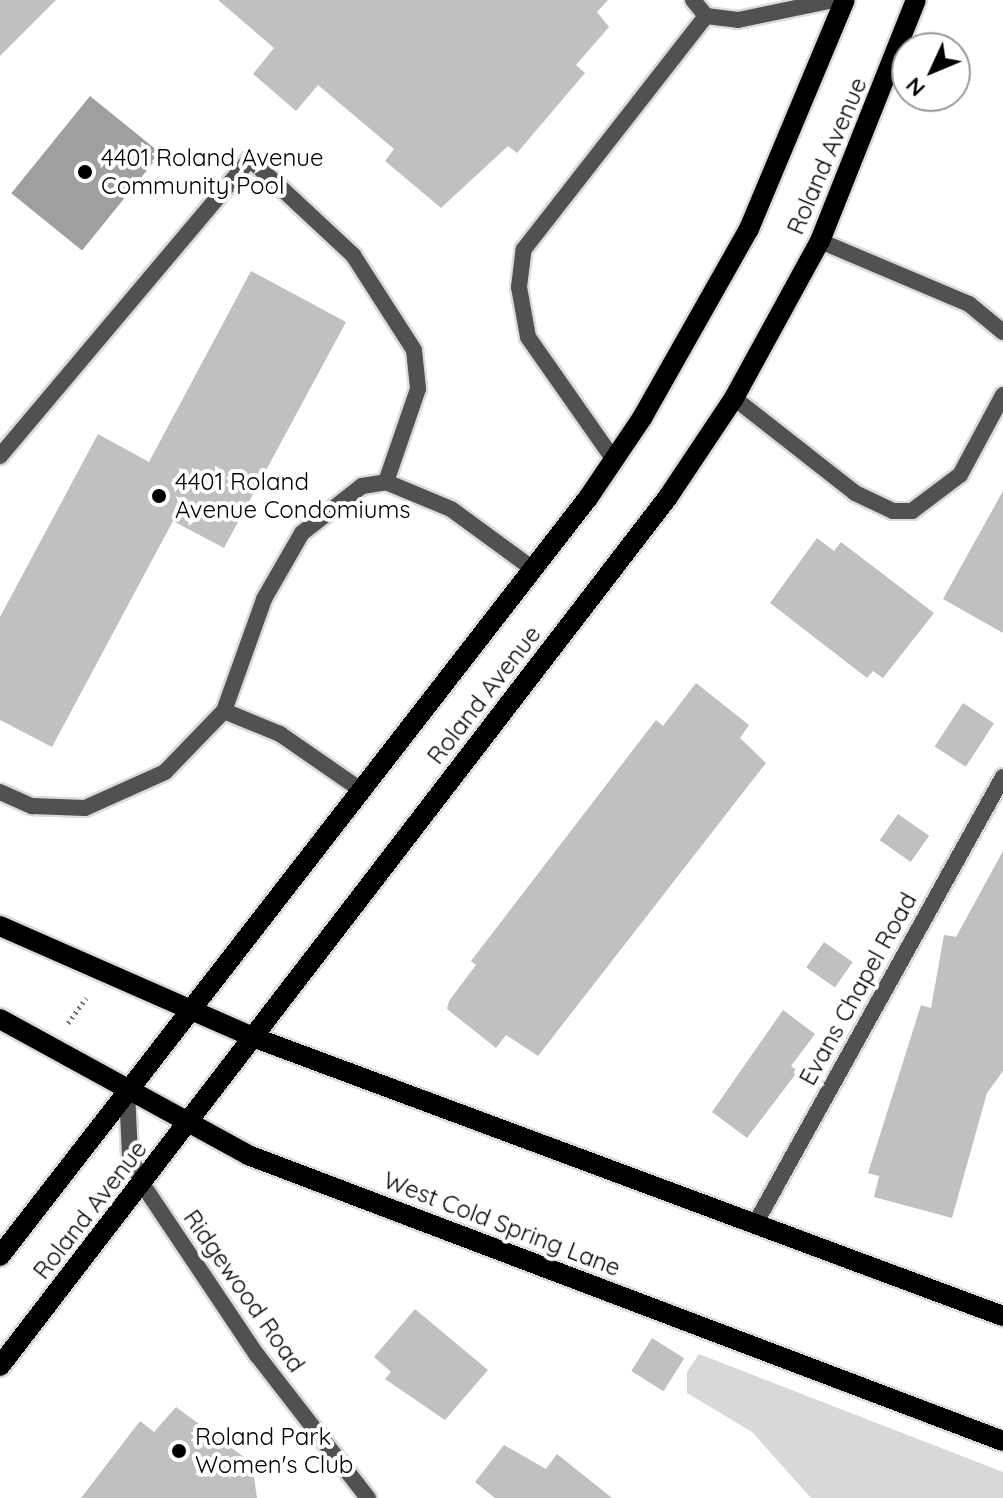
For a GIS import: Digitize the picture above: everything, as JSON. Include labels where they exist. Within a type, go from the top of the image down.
[{"type":"main road","name":"Roland Avenue","points":[[0,1256],[533,569],[614,460],[737,253],[845,0]]},
{"type":"main road","name":"Roland Avenue","points":[[0,1366],[258,1039],[668,497],[734,398],[820,241],[916,0]]},
{"type":"main road","points":[[0,926],[258,1039],[1003,1316]]},
{"type":"main road","name":"West Cold Spring Lane","points":[[0,1019],[127,1092],[248,1155],[1003,1441]]},
{"type":"street","points":[[693,0],[706,16],[738,20],[834,0]]},
{"type":"street","points":[[614,460],[539,356],[521,312],[521,268],[535,229],[706,16]]},
{"type":"street","points":[[0,456],[250,159],[353,255],[414,350],[418,389],[386,482]]},
{"type":"street","points":[[820,241],[969,304],[1003,332]]},
{"type":"street","points":[[734,398],[855,493],[893,511],[912,511],[960,475],[1003,395]]},
{"type":"street","points":[[0,792],[32,806],[85,808],[124,796],[165,772],[224,711],[264,599],[302,533],[334,503],[386,482],[451,509],[533,569]]},
{"type":"street","points":[[224,711],[280,734],[361,790]]},
{"type":"street","name":"Evans Chapel Road","points":[[755,1224],[1003,777]]},
{"type":"street","name":"Ridgewood Road","points":[[127,1092],[130,1156],[143,1185],[257,1355],[368,1498]]},
{"type":"path","points":[[67,1024],[86,998]]},
{"type":"shaded area","name":"4401 Roland Avenue Community Pool","points":[[90,96],[161,153],[82,250],[11,193]]},
{"type":"shaded area","points":[[699,1354],[1003,1472],[1003,1498],[811,1498],[752,1432],[687,1393],[687,1372]]},
{"type":"building","points":[[0,0],[56,0],[0,56]]},
{"type":"building","points":[[218,0],[608,0],[597,12],[609,27],[576,65],[585,73],[517,153],[508,146],[441,208],[385,161],[394,149],[318,85],[296,111],[253,74],[274,48]]},
{"type":"building","name":"4401 Roland Avenue Condomiums","points":[[251,271],[346,322],[224,548],[173,521],[52,747],[0,720],[0,617],[98,434],[149,462]]},
{"type":"building","points":[[1003,491],[1003,633],[943,599]]},
{"type":"building","points":[[817,538],[834,551],[841,542],[934,613],[883,678],[873,671],[867,678],[770,603]]},
{"type":"building","points":[[696,683],[749,725],[740,738],[766,763],[538,1056],[506,1035],[496,1048],[447,1009],[449,1001],[476,965],[471,961],[656,720],[663,726]]},
{"type":"building","points":[[963,703],[994,723],[966,767],[935,747]]},
{"type":"building","points":[[898,814],[929,836],[911,862],[880,840]]},
{"type":"building","points":[[1003,851],[1003,1071],[987,1093],[952,1218],[874,1197],[879,1176],[868,1173],[921,1005],[931,1008],[944,935],[956,937]]},
{"type":"building","points":[[824,942],[853,962],[835,987],[806,967]]},
{"type":"building","points":[[783,1010],[815,1034],[791,1066],[798,1071],[747,1138],[712,1112]]},
{"type":"building","points":[[415,1309],[488,1370],[445,1420],[385,1379],[391,1372],[374,1357]]},
{"type":"building","points":[[652,1338],[684,1358],[664,1391],[631,1371]]},
{"type":"building","name":"Roland Park Women's Club","points":[[176,1407],[252,1463],[257,1498],[81,1498],[140,1421],[154,1432]]},
{"type":"building","points":[[504,1445],[546,1469],[557,1454],[612,1498],[495,1498],[475,1482]]},
{"type":"place","name":"4401 Roland Avenue Community Pool","points":[[85,172]]},
{"type":"place","name":"4401 Roland Avenue Condomiums","points":[[159,496]]},
{"type":"place","name":"Roland Park Women's Club","points":[[179,1451]]}]
